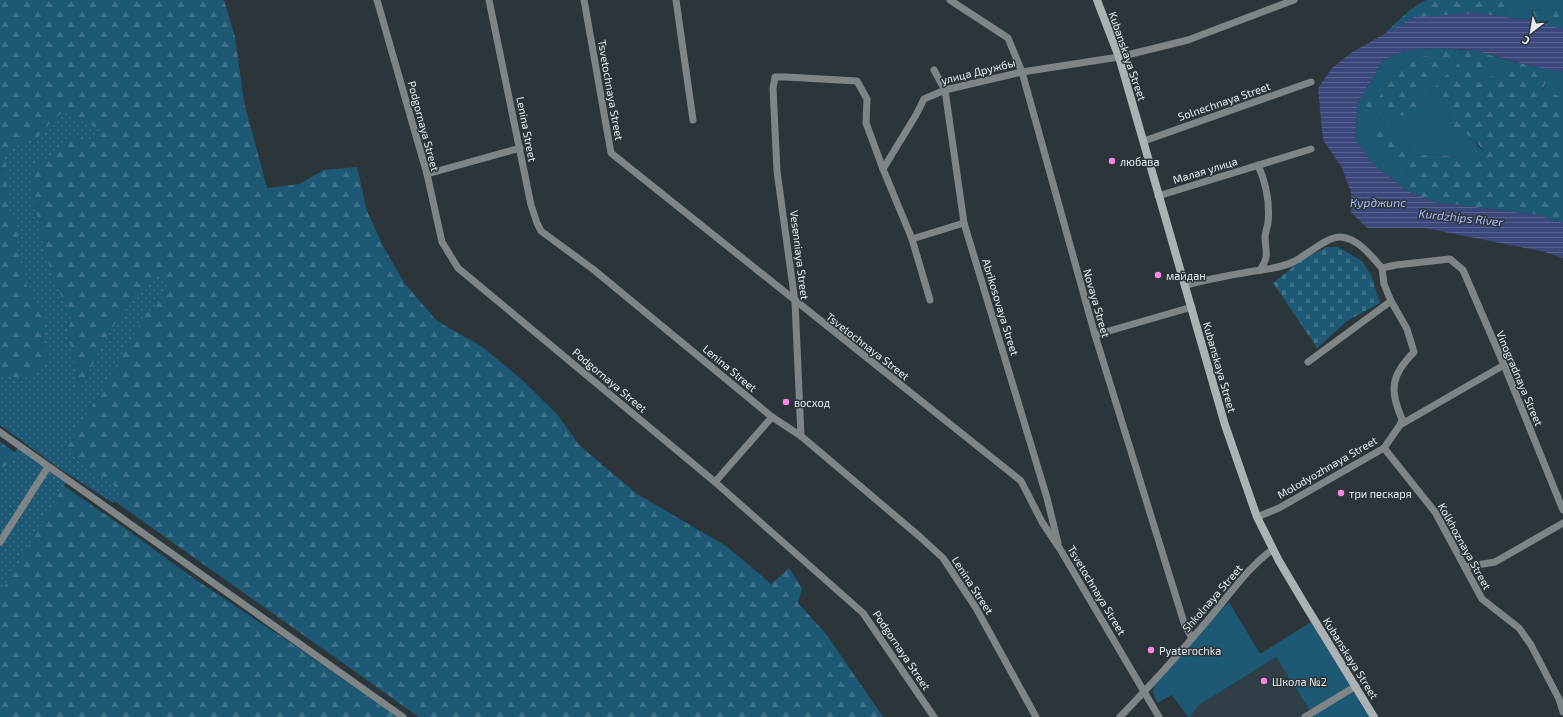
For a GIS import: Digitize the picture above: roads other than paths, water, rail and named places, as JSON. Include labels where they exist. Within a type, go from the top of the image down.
[{"type":"main road","name":"Kubanskaya Street","points":[[1097,0],[1119,57],[1144,141],[1158,196],[1186,285],[1225,425],[1257,517],[1273,549],[1304,603],[1374,717]]},
{"type":"street","name":"Podgornaya Street","points":[[377,0],[427,174],[442,242],[458,268],[715,482],[863,613],[934,717]]},
{"type":"street","name":"Lenina Street","points":[[489,0],[531,205],[536,223],[541,231],[594,270],[772,417],[802,436],[943,558],[976,608],[1036,717]]},
{"type":"street","name":"Tsvetochnaya Street","points":[[584,0],[611,153],[795,302],[1021,481],[1042,522],[1060,549],[1159,717]]},
{"type":"street","points":[[676,0],[693,120]]},
{"type":"street","name":"Novaya Street","points":[[950,0],[1008,38],[1022,72],[1095,334],[1185,626],[1192,638]]},
{"type":"street","name":"улица Дружбы","points":[[883,169],[924,99],[945,90],[1022,72],[1119,57],[1188,40],[1290,1]]},
{"type":"street","name":"Abrikosovaya Street","points":[[934,70],[945,90],[964,223],[1043,483],[1060,549]]},
{"type":"street","name":"Vesenniaya Street","points":[[802,436],[795,302],[777,171],[773,88],[775,77],[857,82],[867,98],[866,123],[883,169]]},
{"type":"street","name":"Solnechnaya Street","points":[[1144,141],[1311,82]]},
{"type":"street","points":[[427,174],[520,148]]},
{"type":"street","name":"Малая улица","points":[[1158,196],[1311,149]]},
{"type":"street","points":[[1258,165],[1265,182],[1268,201],[1268,222],[1265,237],[1267,251],[1266,261],[1260,270]]},
{"type":"street","points":[[883,169],[912,239],[930,300]]},
{"type":"street","points":[[912,239],[964,223]]},
{"type":"street","points":[[1186,285],[1208,279],[1280,267],[1294,262],[1329,240],[1340,237],[1353,241],[1365,249],[1382,268],[1384,284],[1391,301],[1407,329],[1414,352],[1402,364],[1394,380],[1396,406],[1402,419],[1400,426]]},
{"type":"street","name":"Vinogradnaya Street","points":[[1382,268],[1450,259],[1463,270],[1504,365],[1563,510]]},
{"type":"street","points":[[1308,362],[1391,301]]},
{"type":"street","points":[[1095,334],[1192,307]]},
{"type":"street","name":"Molodyozhnaya Street","points":[[1257,517],[1279,508],[1384,448],[1400,426],[1504,365]]},
{"type":"street","points":[[715,482],[772,417]]},
{"type":"street","points":[[0,432],[403,717]]},
{"type":"street","name":"Kolkhoznaya Street","points":[[1384,448],[1435,512],[1482,599],[1519,628],[1531,645],[1559,699],[1563,712]]},
{"type":"street","points":[[0,542],[48,467]]},
{"type":"street","points":[[1465,567],[1495,562],[1563,523]]},
{"type":"street","name":"Shkolnaya Street","points":[[1120,717],[1192,638],[1260,559],[1273,549]]},
{"type":"street","points":[[1305,717],[1356,686]]},
{"type":"water","name":"Курджипс","points":[[1476,13],[1527,20],[1563,29],[1563,72],[1528,65],[1474,50],[1433,48],[1407,50],[1384,59],[1358,102],[1355,139],[1374,165],[1405,190],[1434,202],[1538,215],[1563,223],[1563,258],[1545,252],[1425,228],[1367,228],[1351,212],[1351,192],[1341,166],[1323,140],[1318,88],[1331,69],[1351,53],[1414,17]]},
{"type":"place","name":"любава","points":[[1112,161]]},
{"type":"place","name":"майдан","points":[[1158,275]]},
{"type":"place","name":"восход","points":[[786,402]]},
{"type":"place","name":"три пескаря","points":[[1341,493]]},
{"type":"place","name":"Pyaterochka","points":[[1151,650]]},
{"type":"place","name":"Школа №2","points":[[1264,681]]},
{"type":"water label","name":"Kurdzhips River","points":[[1461,217]]}]
